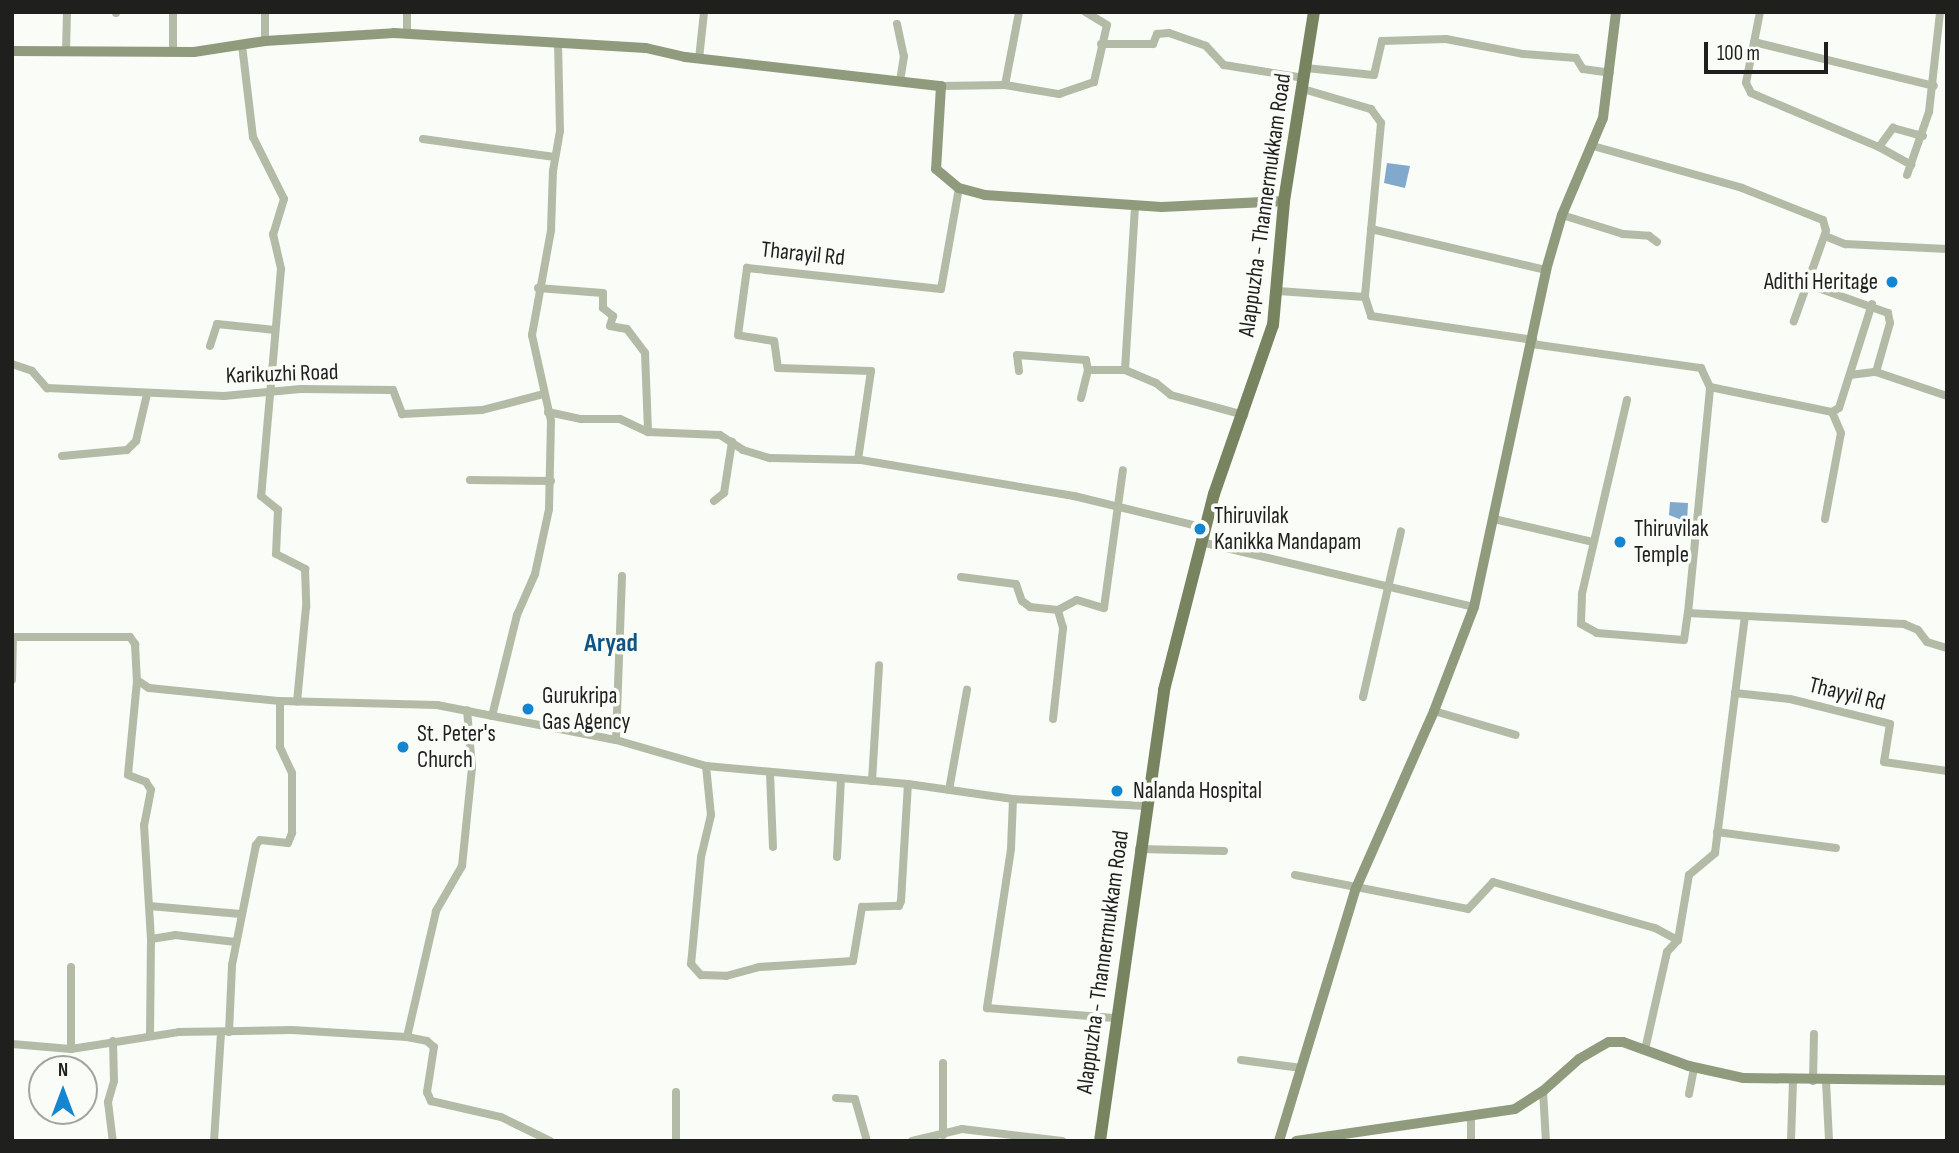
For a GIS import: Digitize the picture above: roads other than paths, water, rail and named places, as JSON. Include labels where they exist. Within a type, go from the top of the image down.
[{"type":"main road","name":"Alappuzha - Thannermukkam Road","points":[[1100,1141],[1145,806],[1164,690],[1205,528],[1266,352],[1278,291],[1284,201],[1314,12]]},
{"type":"main road","points":[[1279,1141],[1356,888],[1434,711],[1474,607],[1546,270],[1562,215],[1603,118],[1616,12]]},
{"type":"main road","points":[[12,51],[173,51],[265,41],[407,33],[646,48],[699,59],[941,86],[934,158],[936,169],[959,188],[1006,197],[1135,206],[1284,201]]},
{"type":"main road","points":[[1296,1141],[1343,1137],[1515,1109],[1601,1046],[1623,1042],[1693,1068],[1732,1077],[1793,1082],[1875,1076],[1947,1080]]},
{"type":"street","points":[[66,52],[67,12]]},
{"type":"street","points":[[173,12],[173,51]]},
{"type":"street","points":[[265,12],[265,41]]},
{"type":"street","points":[[407,12],[407,33]]},
{"type":"street","points":[[699,59],[704,12]]},
{"type":"street","points":[[1005,85],[1019,12]]},
{"type":"street","points":[[941,86],[1005,85],[1059,94],[1094,82],[1107,25],[1086,12]]},
{"type":"street","points":[[1760,12],[1746,83],[1751,93],[1879,147],[1911,165]]},
{"type":"street","points":[[1908,175],[1923,136],[1934,86],[1940,12]]},
{"type":"street","points":[[897,24],[904,56],[900,82]]},
{"type":"street","points":[[1101,44],[1153,44],[1157,34],[1169,33],[1206,46],[1224,65],[1304,78],[1374,75],[1382,41],[1446,39],[1523,54],[1576,58],[1583,69],[1610,73]]},
{"type":"street","points":[[1754,42],[1934,86]]},
{"type":"street","points":[[492,716],[517,615],[535,574],[551,481],[548,412],[532,335],[538,288],[551,230],[555,157],[560,131],[558,44]]},
{"type":"street","points":[[242,45],[253,137],[284,199],[273,234],[281,270],[273,391],[261,496],[278,510],[276,554],[305,569],[306,607],[298,702]]},
{"type":"street","points":[[1304,78],[1379,114],[1365,297],[1368,312],[1378,320],[1701,368],[1710,387],[1684,640],[1597,633],[1581,624],[1593,542],[1627,400]]},
{"type":"street","points":[[1879,147],[1894,128],[1923,136]]},
{"type":"street","points":[[423,139],[555,157]]},
{"type":"street","points":[[1593,146],[1781,202],[1823,219],[1825,236],[1794,321]]},
{"type":"street","name":"Tharayil Rd","points":[[858,460],[871,371],[778,368],[774,341],[738,335],[747,268],[941,289],[959,188]]},
{"type":"street","points":[[1125,370],[1135,206]]},
{"type":"street","points":[[1562,215],[1623,234],[1649,236],[1657,242]]},
{"type":"street","points":[[1371,229],[1546,270]]},
{"type":"street","points":[[1825,236],[1845,244],[1947,250]]},
{"type":"street","points":[[1807,284],[1885,310],[1890,319],[1876,372]]},
{"type":"street","points":[[538,288],[604,293],[604,308],[613,316],[610,326],[627,329],[645,353],[648,432]]},
{"type":"street","points":[[1278,291],[1365,297]]},
{"type":"street","points":[[1710,387],[1832,412],[1839,408],[1872,304]]},
{"type":"street","points":[[210,346],[217,324],[275,330]]},
{"type":"street","points":[[1019,371],[1017,355],[1086,360],[1088,370],[1081,398]]},
{"type":"street","name":"Karikuzhi Road","points":[[12,364],[32,371],[43,387],[147,394],[246,396],[273,391],[393,390],[402,414],[482,410],[544,394]]},
{"type":"street","points":[[1088,370],[1125,370],[1156,383],[1171,395],[1244,415]]},
{"type":"street","points":[[1850,374],[1876,372],[1947,396]]},
{"type":"street","points":[[62,456],[128,450],[136,442],[147,394]]},
{"type":"street","points":[[548,412],[581,419],[620,419],[648,432],[720,435],[770,458],[858,460],[1119,508],[1205,528]]},
{"type":"street","points":[[1825,520],[1841,433],[1832,412]]},
{"type":"street","points":[[714,501],[724,494],[732,442]]},
{"type":"street","points":[[961,577],[1016,584],[1022,601],[1030,607],[1058,610],[1077,600],[1104,608],[1122,470]]},
{"type":"street","points":[[470,480],[551,481]]},
{"type":"street","points":[[1493,519],[1593,542]]},
{"type":"street","points":[[1363,697],[1401,531]]},
{"type":"street","points":[[1201,542],[1474,607]]},
{"type":"street","points":[[616,740],[622,576]]},
{"type":"street","points":[[1053,719],[1063,628],[1058,610]]},
{"type":"street","points":[[1688,613],[1905,624],[1918,630],[1927,642],[1947,648]]},
{"type":"street","points":[[1646,1051],[1667,952],[1678,940],[1689,875],[1714,853],[1745,617]]},
{"type":"street","points":[[12,680],[13,637],[130,637],[135,644],[137,681],[128,775],[146,782],[151,790],[144,825],[150,939],[150,1035]]},
{"type":"street","points":[[872,781],[879,665]]},
{"type":"street","points":[[137,681],[149,688],[280,701],[377,702],[467,710],[616,740],[706,766],[908,784],[1013,799],[1145,806]]},
{"type":"street","points":[[949,790],[967,690]]},
{"type":"street","name":"Thayyil Rd","points":[[1735,693],[1790,699],[1890,724],[1884,762],[1947,771]]},
{"type":"street","points":[[214,1141],[236,942],[256,845],[260,840],[288,843],[292,834],[293,782],[280,747],[280,701]]},
{"type":"street","points":[[407,1037],[436,911],[462,866],[472,767],[467,710]]},
{"type":"street","points":[[1434,711],[1516,735]]},
{"type":"street","points":[[706,766],[711,815],[701,857],[691,964],[701,975],[726,976],[760,967],[853,961],[862,907],[899,906],[901,901],[908,784]]},
{"type":"street","points":[[770,773],[773,847]]},
{"type":"street","points":[[837,857],[841,778]]},
{"type":"street","points":[[1013,799],[1011,849],[987,1008],[1115,1018]]},
{"type":"street","points":[[1717,832],[1836,848]]},
{"type":"street","points":[[1139,849],[1224,851]]},
{"type":"street","points":[[1295,875],[1468,909],[1493,882],[1655,928],[1678,940]]},
{"type":"street","points":[[149,906],[242,914]]},
{"type":"street","points":[[150,939],[175,934],[236,942]]},
{"type":"street","points":[[71,967],[71,1049]]},
{"type":"street","points":[[12,1044],[71,1049],[150,1035],[292,1030],[407,1037],[434,1047],[427,1092],[430,1101],[501,1117],[550,1141]]},
{"type":"street","points":[[1813,1081],[1814,1034]]},
{"type":"street","points":[[113,1041],[114,1081],[108,1102],[113,1141]]},
{"type":"street","points":[[1241,1060],[1301,1068]]},
{"type":"street","points":[[943,1063],[943,1135]]},
{"type":"street","points":[[1689,1094],[1693,1068]]},
{"type":"street","points":[[1826,1081],[1829,1141]]},
{"type":"street","points":[[1791,1141],[1793,1082]]},
{"type":"street","points":[[1543,1091],[1546,1141]]},
{"type":"street","points":[[676,1092],[676,1141]]},
{"type":"street","points":[[836,1098],[855,1099],[867,1141]]},
{"type":"street","points":[[1471,1115],[1471,1141]]},
{"type":"street","points":[[912,1141],[962,1129],[1062,1141]]},
{"type":"water","points":[[1387,163],[1410,166],[1405,188],[1384,183]]},
{"type":"water","points":[[1670,502],[1688,503],[1687,522],[1669,515]]},
{"type":"place","name":"Adithi Heritage","points":[[1892,282]]},
{"type":"place","name":"Thiruvilak Kanikka Mandapam","points":[[1200,529]]},
{"type":"place","name":"Thiruvilak Temple","points":[[1620,542]]},
{"type":"place","name":"Gurukripa Gas Agency","points":[[528,709]]},
{"type":"place","name":"St. Peter's Church","points":[[403,747]]},
{"type":"place","name":"Nalanda Hospital","points":[[1117,791]]},
{"type":"district","name":"Aryad","points":[[611,644]]}]
